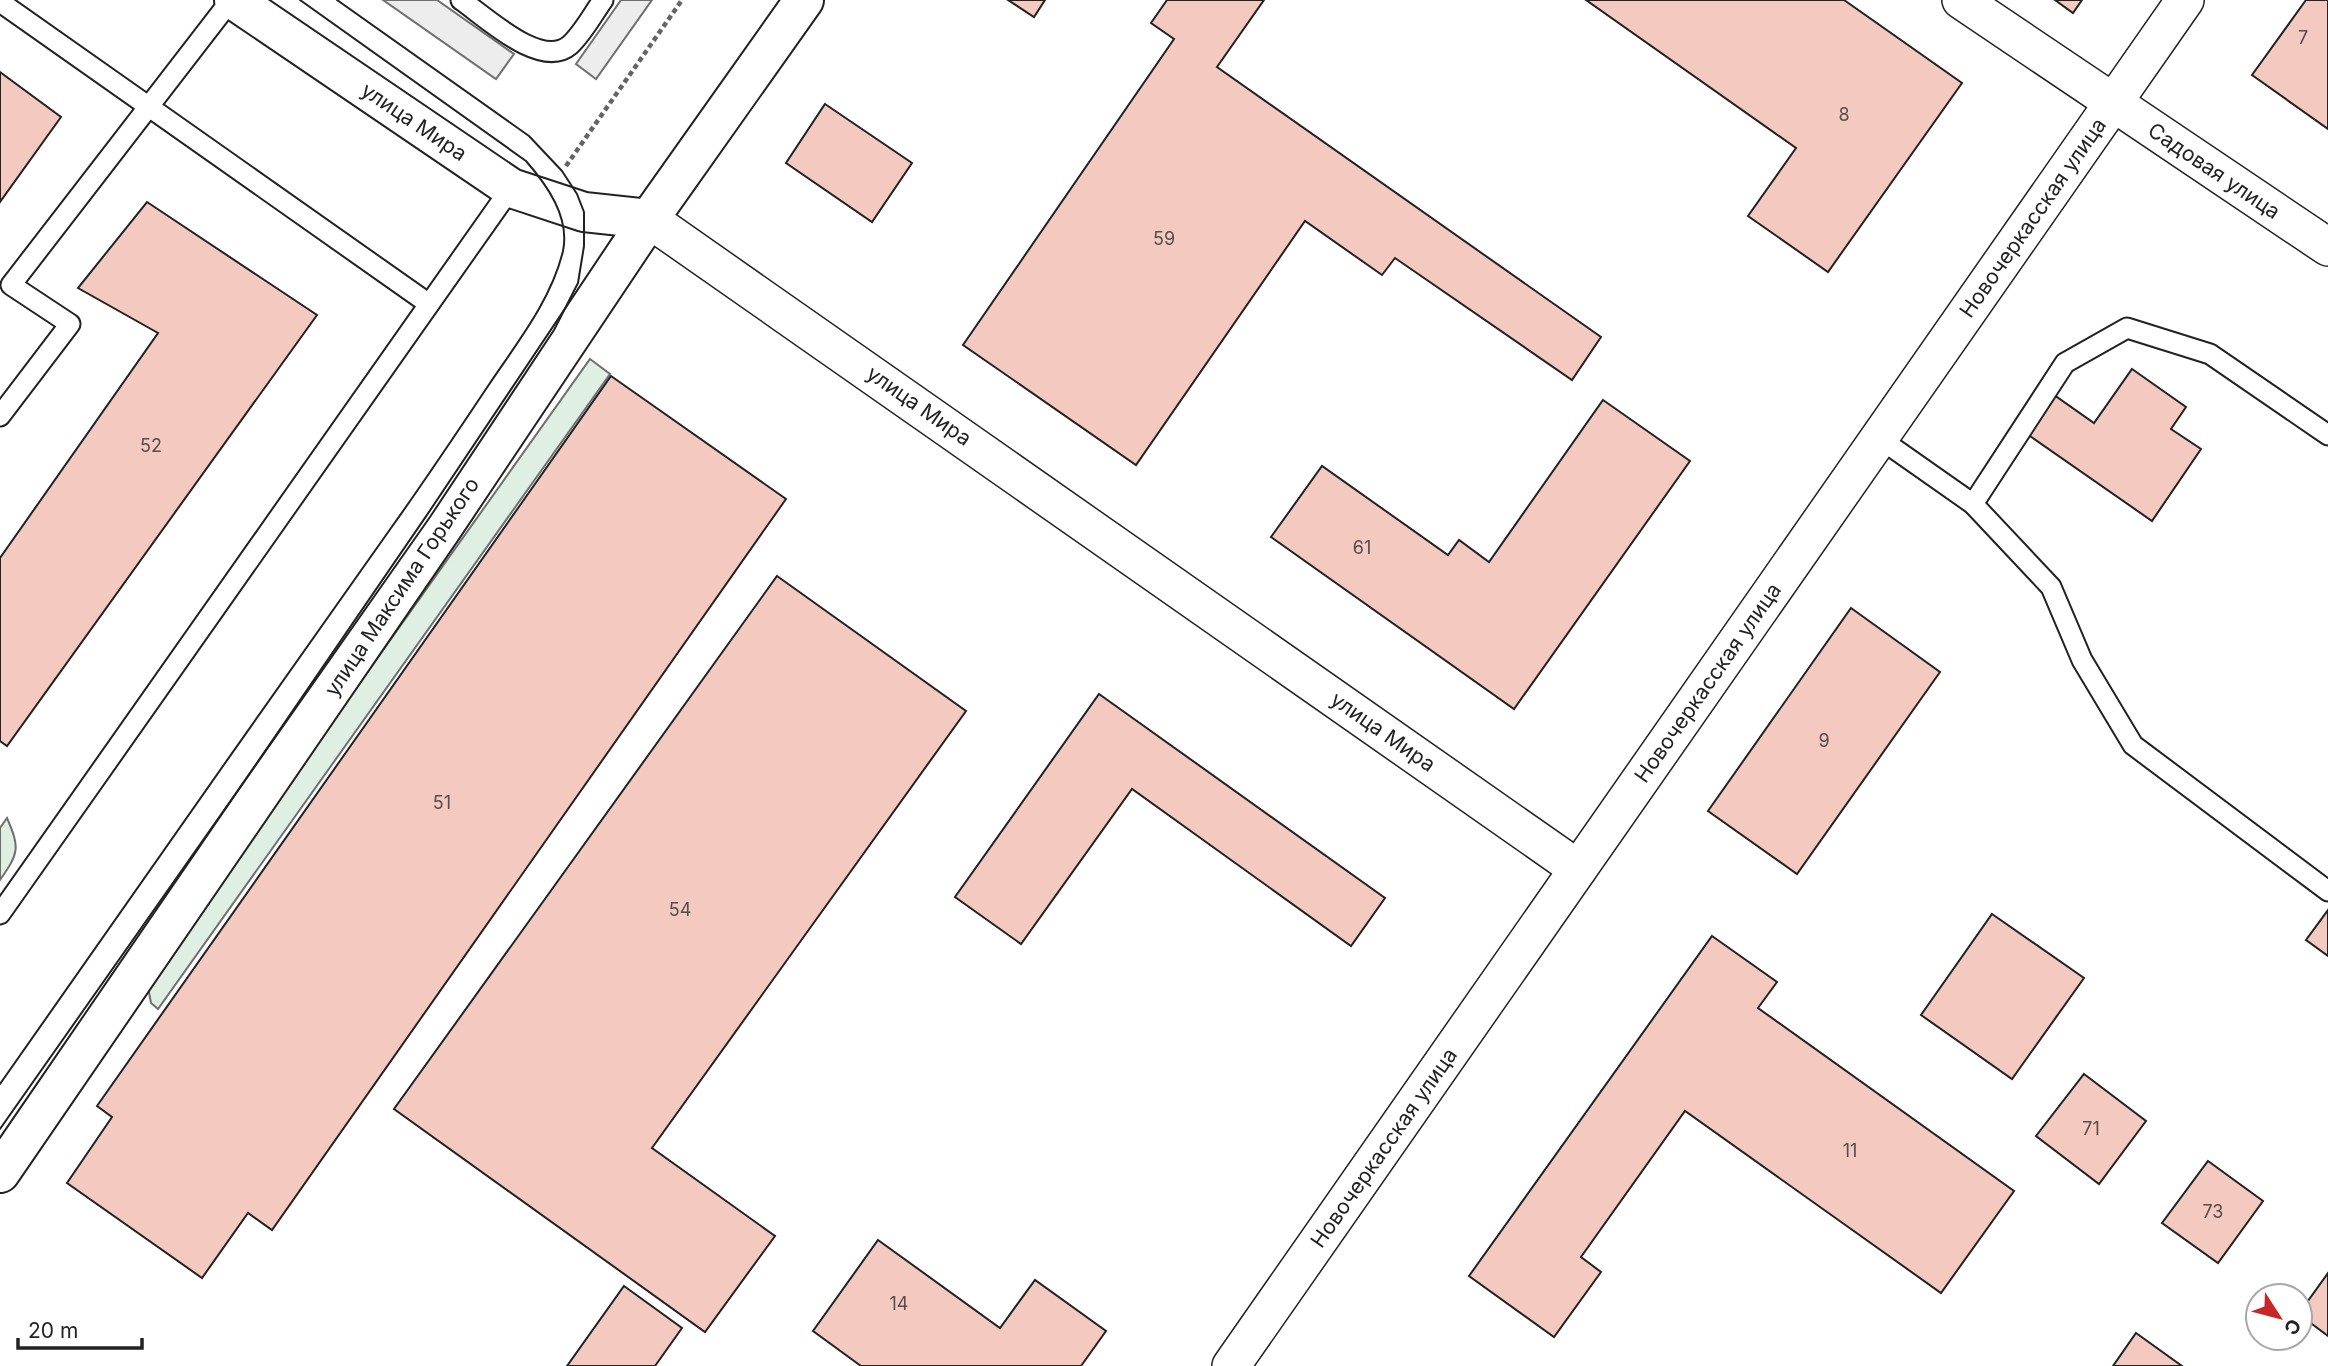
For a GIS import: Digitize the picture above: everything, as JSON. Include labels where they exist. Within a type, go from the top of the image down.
[{"type":"street","name":"улица Мира","points":[[232,0],[527,193],[584,212],[649,219],[1578,869]]},
{"type":"street","name":"улица Максима Горького","points":[[0,1174],[443,527],[649,219],[804,0]]},
{"type":"street","name":"Садовая улица","points":[[1961,0],[2328,247]]},
{"type":"street","name":"Новочеркасская улица","points":[[1231,1366],[2185,0]]},
{"type":"lane","points":[[0,416],[70,324],[11,285],[232,0]]},
{"type":"lane","points":[[461,0],[525,45],[542,52],[563,50],[572,43],[603,0]]},
{"type":"lane","points":[[0,2],[429,304]]},
{"type":"lane","points":[[0,914],[429,304],[527,193]]},
{"type":"lane","points":[[1973,504],[2065,363],[2127,328],[2210,354],[2328,435]]},
{"type":"lane","points":[[1879,439],[1973,504],[2050,587],[2082,660],[2133,745],[2328,891]]},
{"type":"path","points":[[527,193],[682,0]]},
{"type":"green space","points":[[590,359],[610,374],[158,1009],[151,1003],[147,982]]},
{"type":"green space","points":[[7,818],[16,850],[0,880],[0,828]]},
{"type":"shaded area","points":[[383,0],[437,0],[514,54],[496,79]]},
{"type":"shaded area","points":[[621,0],[652,0],[596,79],[576,64]]},
{"type":"building","points":[[1008,0],[1045,0],[1034,17]]},
{"type":"building","points":[[1167,0],[1264,0],[1217,67],[1601,337],[1572,380],[1395,258],[1382,275],[1305,221],[1136,465],[963,345],[1174,39],[1151,23]]},
{"type":"building","points":[[1586,0],[1844,0],[1962,83],[1828,272],[1748,216],[1796,148]]},
{"type":"building","points":[[2055,0],[2082,0],[2073,13]]},
{"type":"building","points":[[2306,0],[2328,0],[2328,129],[2252,75]]},
{"type":"building","points":[[0,72],[61,117],[0,202]]},
{"type":"building","points":[[825,104],[912,163],[872,222],[786,163]]},
{"type":"building","points":[[147,202],[317,315],[7,746],[0,741],[0,558],[158,333],[78,288]]},
{"type":"building","points":[[2132,369],[2186,407],[2171,429],[2201,449],[2152,521],[2027,434],[2054,395],[2094,423]]},
{"type":"building","points":[[611,376],[786,499],[272,1230],[248,1213],[202,1278],[67,1183],[112,1117],[97,1106]]},
{"type":"building","points":[[1603,400],[1690,461],[1514,709],[1271,537],[1322,466],[1448,555],[1459,540],[1489,562]]},
{"type":"building","points":[[777,576],[966,711],[652,1148],[775,1236],[705,1332],[394,1109]]},
{"type":"building","points":[[1851,608],[1940,672],[1797,874],[1708,811]]},
{"type":"building","points":[[1099,694],[1385,898],[1351,946],[1132,789],[1021,944],[955,897]]},
{"type":"building","points":[[2328,910],[2328,956],[2306,940]]},
{"type":"building","points":[[1992,914],[2084,978],[2012,1079],[1921,1015]]},
{"type":"building","points":[[1712,936],[1777,982],[1758,1008],[2014,1191],[1941,1293],[1685,1111],[1581,1257],[1601,1272],[1554,1337],[1469,1276]]},
{"type":"building","points":[[2084,1074],[2146,1121],[2099,1184],[2036,1136]]},
{"type":"building","points":[[2208,1161],[2263,1201],[2218,1263],[2162,1223]]},
{"type":"building","points":[[878,1240],[1000,1328],[1035,1280],[1106,1331],[1081,1366],[861,1366],[813,1331]]},
{"type":"building","points":[[2328,1273],[2328,1336],[2314,1326],[2314,1292]]},
{"type":"building","points":[[624,1286],[682,1328],[655,1366],[567,1366]]},
{"type":"building","points":[[2136,1333],[2143,1338],[2182,1366],[2113,1366]]},
{"type":"tram line","points":[[0,1084],[416,493],[521,338],[550,287],[563,251],[560,214],[542,180],[526,161],[300,0]]},
{"type":"tram line","points":[[0,1129],[430,517],[554,330],[578,283],[584,246],[584,212],[577,194],[562,171],[529,136],[337,0]]}]
